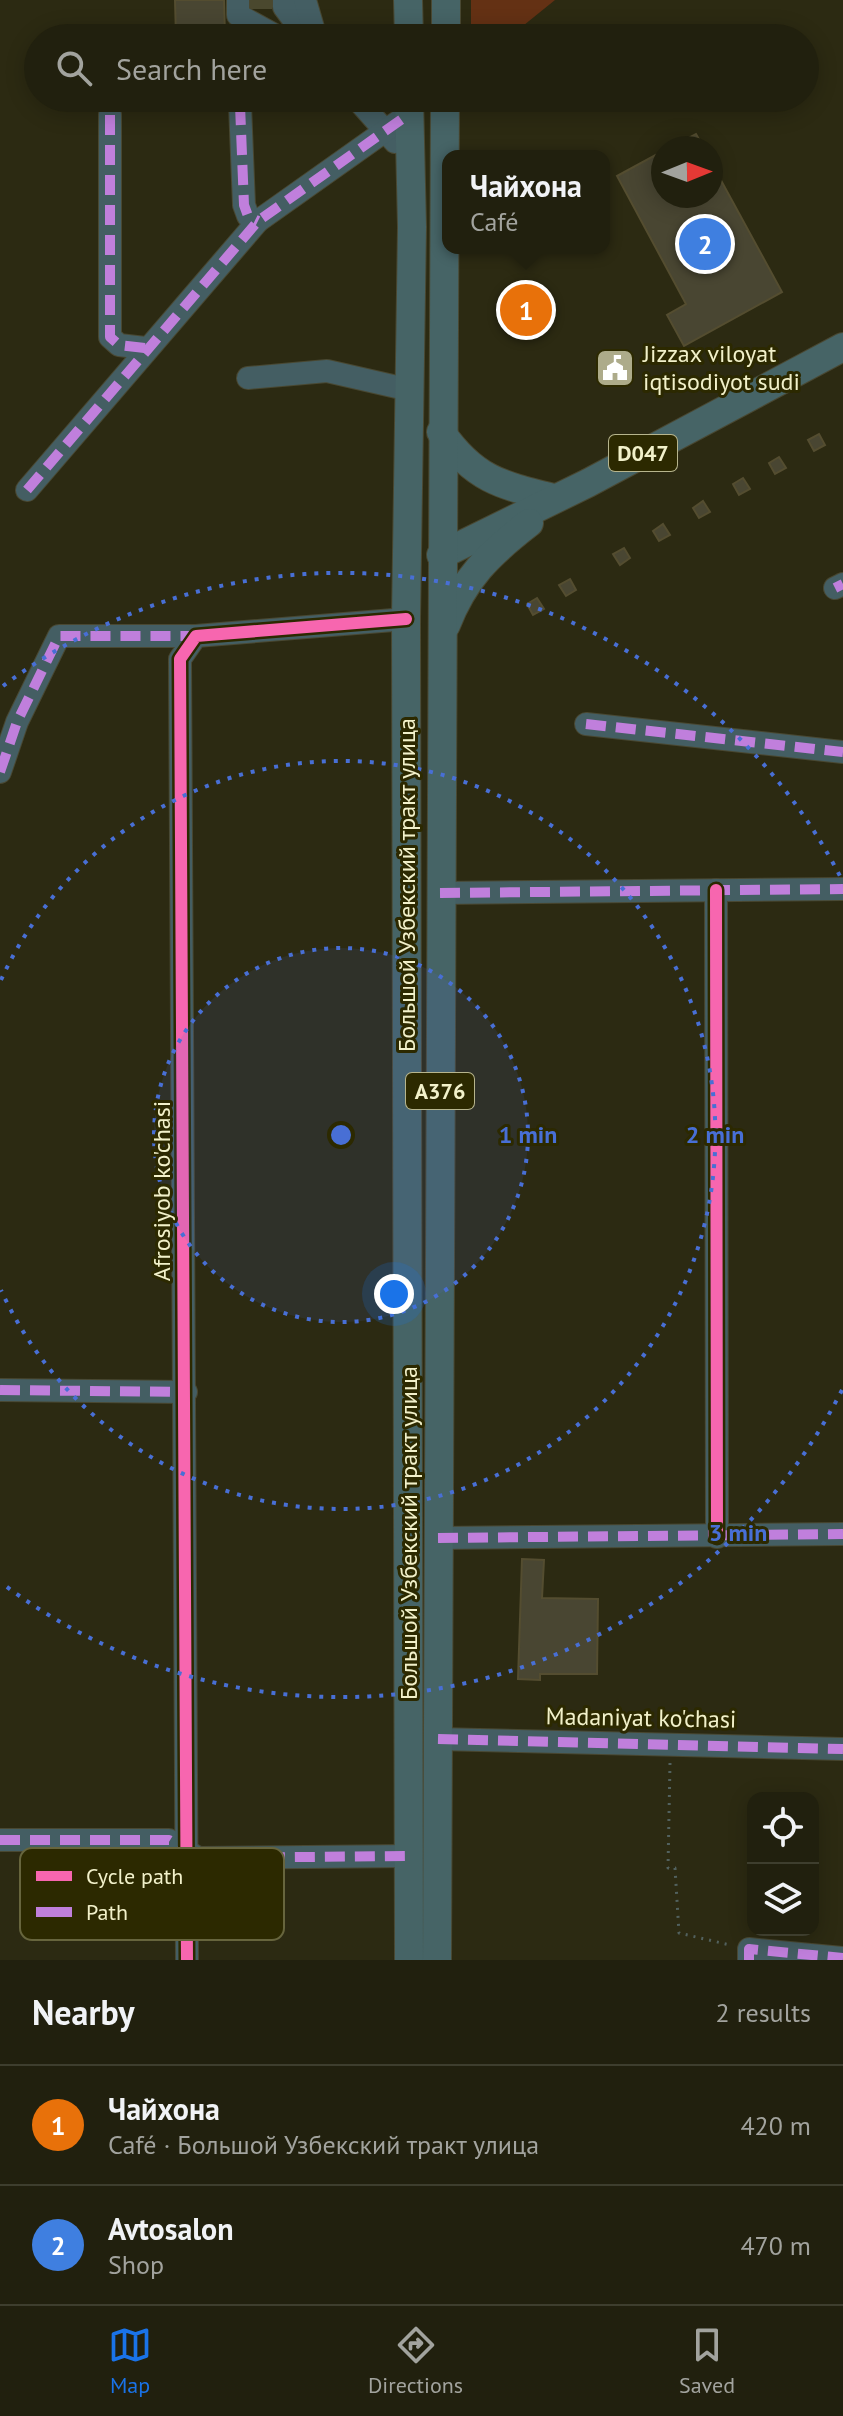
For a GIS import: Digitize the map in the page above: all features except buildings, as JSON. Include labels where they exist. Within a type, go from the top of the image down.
[{"type":"main road","points":[[408,0],[409,24]]},
{"type":"main road","points":[[446,0],[446,24]]},
{"type":"main road","name":"Большой Узбекский тракт улица","points":[[409,112],[410,390],[406,619],[409,1960]]},
{"type":"main road","name":"Большой Узбекский тракт улица","points":[[444,150],[445,112]]},
{"type":"main road","name":"Большой Узбекский тракт улица","points":[[437,1960],[443,254]]},
{"type":"main road","name":"D047","points":[[441,555],[843,347]]},
{"type":"main road","points":[[441,432],[460,459],[479,474],[508,487],[563,494]]},
{"type":"main road","name":"D047","points":[[441,637],[459,591],[480,565],[563,494]]},
{"type":"street","points":[[238,0],[238,15],[254,24]]},
{"type":"street","points":[[295,0],[295,9],[302,24]]},
{"type":"street","points":[[305,0],[308,24]]},
{"type":"street","points":[[311,24],[315,0]]},
{"type":"street","points":[[267,24],[249,12],[266,4],[291,24]]},
{"type":"street","points":[[240,112],[244,205],[248,216],[258,221]]},
{"type":"street","points":[[369,112],[410,159]]},
{"type":"street","points":[[27,490],[145,348],[258,221],[387,132],[404,112]]},
{"type":"street","points":[[110,115],[110,337],[119,345],[145,348]]},
{"type":"street","points":[[248,378],[327,371],[410,390]]},
{"type":"street","points":[[0,772],[17,722],[59,636],[196,636],[406,619]]},
{"type":"street","name":"Afrosiyob ko'chasi","points":[[189,1848],[180,659],[196,636]]},
{"type":"street","points":[[586,724],[843,752]]},
{"type":"street","points":[[440,893],[843,889]]},
{"type":"street","points":[[716,890],[717,1537]]},
{"type":"street","points":[[0,1390],[186,1392]]},
{"type":"street","points":[[438,1538],[843,1534]]},
{"type":"street","name":"Madaniyat ko'chasi","points":[[438,1739],[843,1749]]},
{"type":"street","points":[[0,1840],[169,1840],[184,1848]]},
{"type":"street","points":[[284,1857],[409,1856]]},
{"type":"street","name":"Afrosiyob ko'chasi","points":[[187,1940],[187,1960]]},
{"type":"street","points":[[749,1955],[843,1958]]},
{"type":"path","points":[[670,1745],[668,1868],[675,1868],[679,1933],[749,1955]]},
{"type":"shaded area","points":[[471,0],[555,0],[525,24],[471,24]]},
{"type":"tunnel","points":[[261,0],[261,9]]},
{"type":"marked path","points":[[240,112],[244,205],[248,216],[258,221]]},
{"type":"marked path","points":[[27,490],[258,221],[409,114]]},
{"type":"marked path","points":[[110,115],[110,337],[119,345],[145,348]]},
{"type":"marked path","points":[[835,588],[843,584]]},
{"type":"marked path","points":[[0,772],[17,722],[59,636],[196,636]]},
{"type":"marked path","points":[[586,724],[843,752]]},
{"type":"marked path","points":[[440,893],[843,889]]},
{"type":"marked path","points":[[0,1390],[186,1392]]},
{"type":"marked path","points":[[438,1538],[843,1534]]},
{"type":"marked path","points":[[438,1739],[843,1749]]},
{"type":"marked path","points":[[0,1840],[169,1840],[182,1848]]},
{"type":"marked path","points":[[284,1857],[409,1856]]},
{"type":"marked path","points":[[749,1960],[749,1949],[843,1958]]},
{"type":"cycle path","points":[[186,1848],[180,659],[196,636],[406,619]]},
{"type":"cycle path","points":[[716,890],[717,1537]]},
{"type":"cycle path","points":[[187,1940],[187,1960]]},
{"type":"place","name":"Avtosalon","points":[[705,244]]},
{"type":"place","name":"Чайхона","points":[[526,310]]},
{"type":"place","name":"Jizzax viloyat iqtisodiyot sudi","points":[[615,368]]}]
